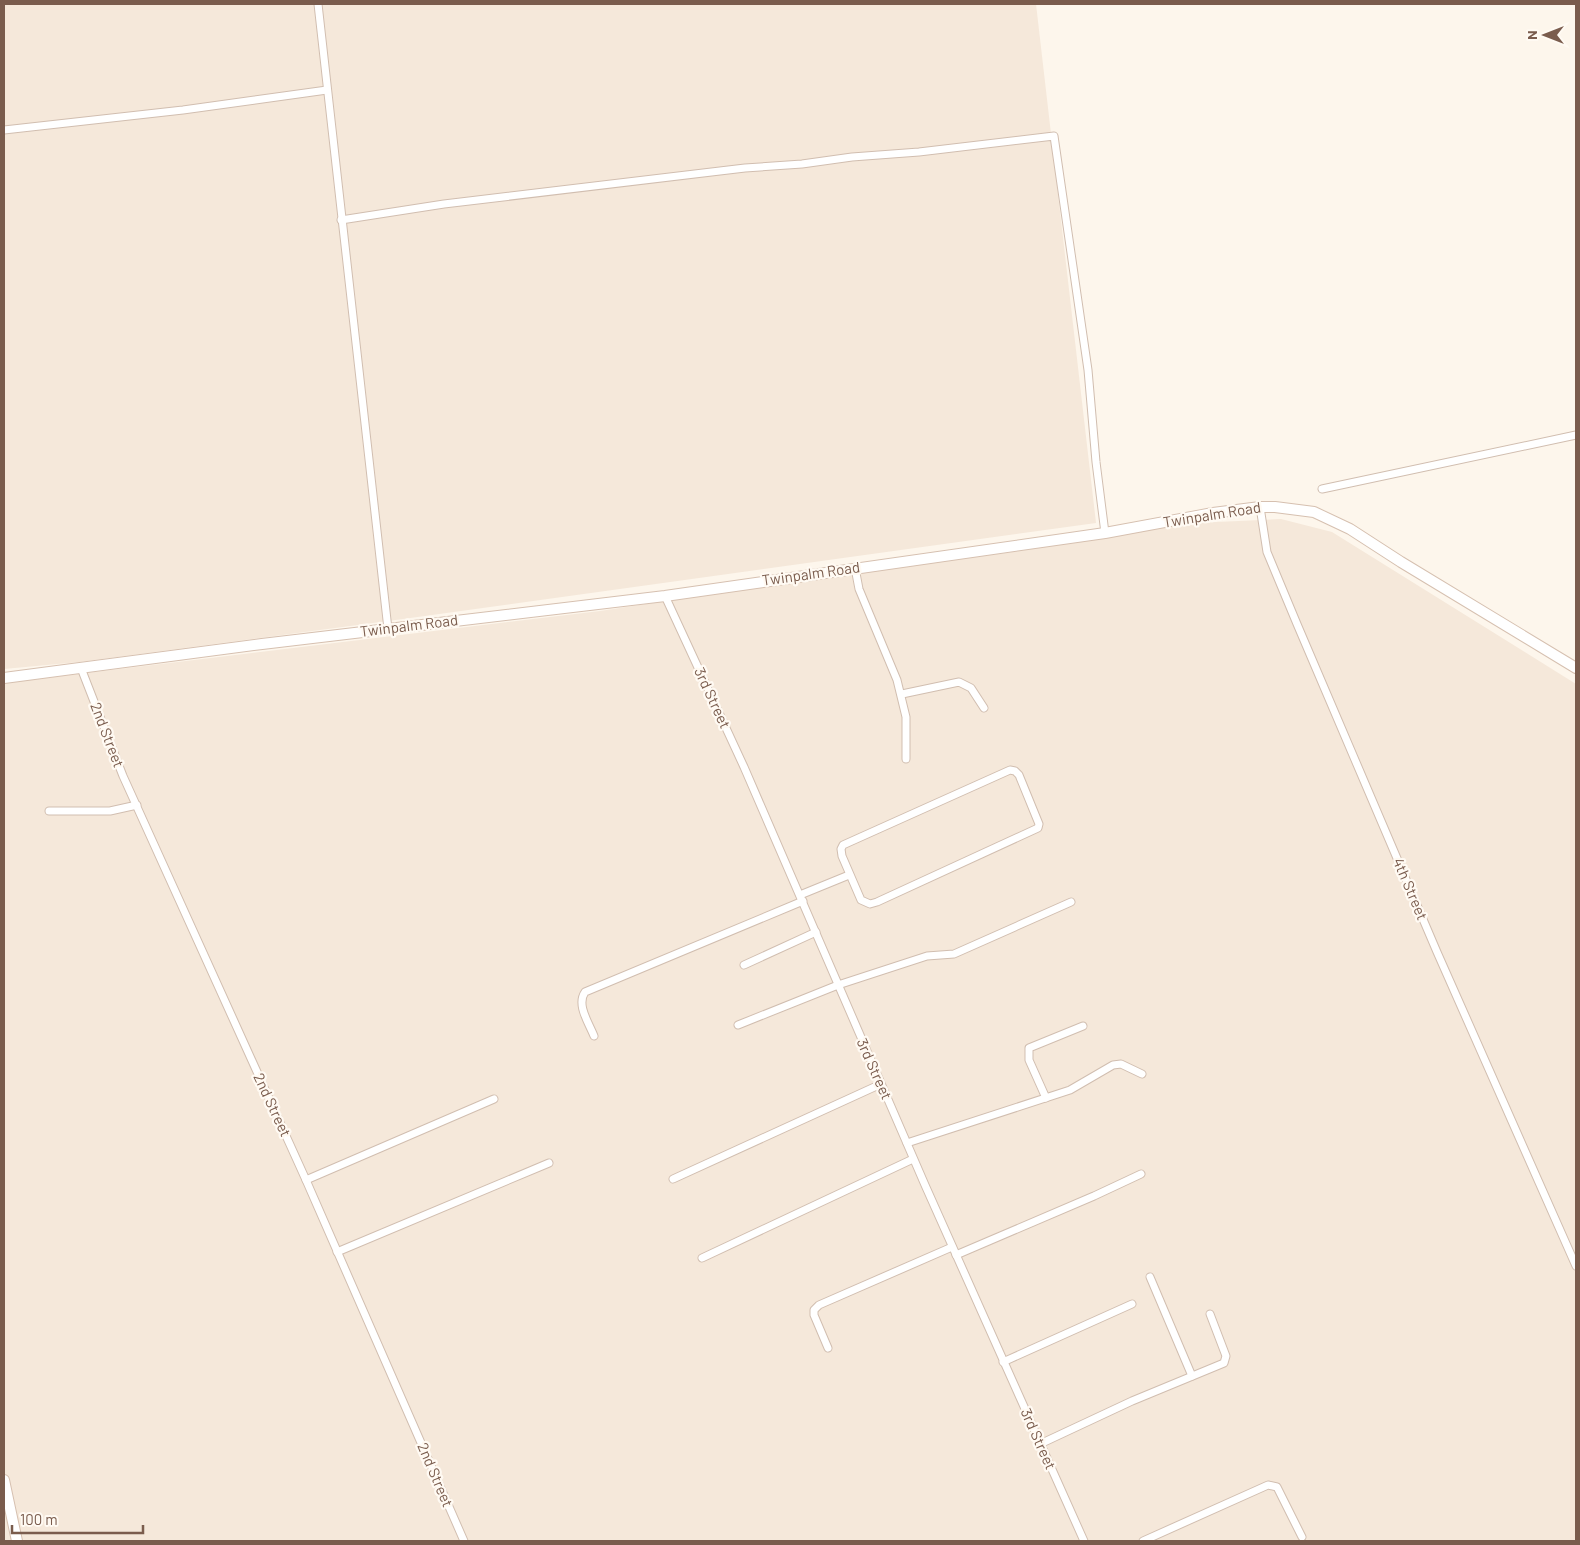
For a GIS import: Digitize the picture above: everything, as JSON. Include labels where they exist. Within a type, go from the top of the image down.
[{"type":"main road","name":"Twinpalm Road","points":[[4,678],[665,596],[1105,533],[1260,507],[1314,512],[1350,529],[1576,668]]},
{"type":"main road","points":[[4,1480],[17,1541]]},
{"type":"street","points":[[318,4],[388,629]]},
{"type":"street","points":[[4,130],[192,109],[327,90]]},
{"type":"street","points":[[342,220],[444,204],[745,168],[919,152],[1054,136],[1088,370],[1096,462],[1105,533]]},
{"type":"street","points":[[1322,488],[1576,435]]},
{"type":"street","name":"4th Street","points":[[1260,507],[1267,552],[1437,952],[1576,1266]]},
{"type":"street","points":[[855,568],[859,589],[902,694],[906,717],[906,760]]},
{"type":"street","name":"3rd Street","points":[[665,596],[744,767],[913,1159],[1084,1541]]},
{"type":"street","name":"2nd Street","points":[[81,668],[123,776],[306,1180],[464,1541]]},
{"type":"street","points":[[902,694],[959,682],[971,688],[984,708]]},
{"type":"street","points":[[1010,770],[1015,771],[1019,775],[1039,824],[1038,828],[1033,832],[870,904],[860,900],[849,875],[842,856],[841,849],[843,845],[1010,770]]},
{"type":"street","points":[[49,811],[110,811],[137,805]]},
{"type":"street","points":[[594,1036],[582,1008],[582,997],[585,992],[801,898],[849,875]]},
{"type":"street","points":[[738,1025],[838,985],[927,956],[954,954],[1071,902]]},
{"type":"street","points":[[744,965],[816,932]]},
{"type":"street","points":[[1046,1098],[1029,1060],[1029,1048],[1083,1026]]},
{"type":"street","points":[[907,1143],[1070,1090],[1113,1065],[1121,1064],[1142,1074]]},
{"type":"street","points":[[673,1179],[881,1084]]},
{"type":"street","points":[[306,1180],[494,1099]]},
{"type":"street","points":[[702,1258],[913,1159]]},
{"type":"street","points":[[337,1252],[548,1163]]},
{"type":"street","points":[[956,1255],[1141,1174]]},
{"type":"street","points":[[828,1348],[814,1315],[814,1310],[819,1305],[952,1247]]},
{"type":"street","points":[[1150,1277],[1192,1376]]},
{"type":"street","points":[[1003,1362],[1132,1304]]},
{"type":"street","points":[[1040,1444],[1132,1401],[1224,1363],[1226,1356],[1210,1314]]},
{"type":"street","points":[[1143,1541],[1273,1485],[1278,1487],[1302,1537]]},
{"type":"shaded area","points":[[4,4],[1036,4],[1096,523],[403,619],[79,662],[4,669]]},
{"type":"shaded area","points":[[1281,519],[1332,532],[1576,684],[1576,1541],[4,1541],[4,683],[600,611],[809,579],[1019,551],[1194,523]]}]
